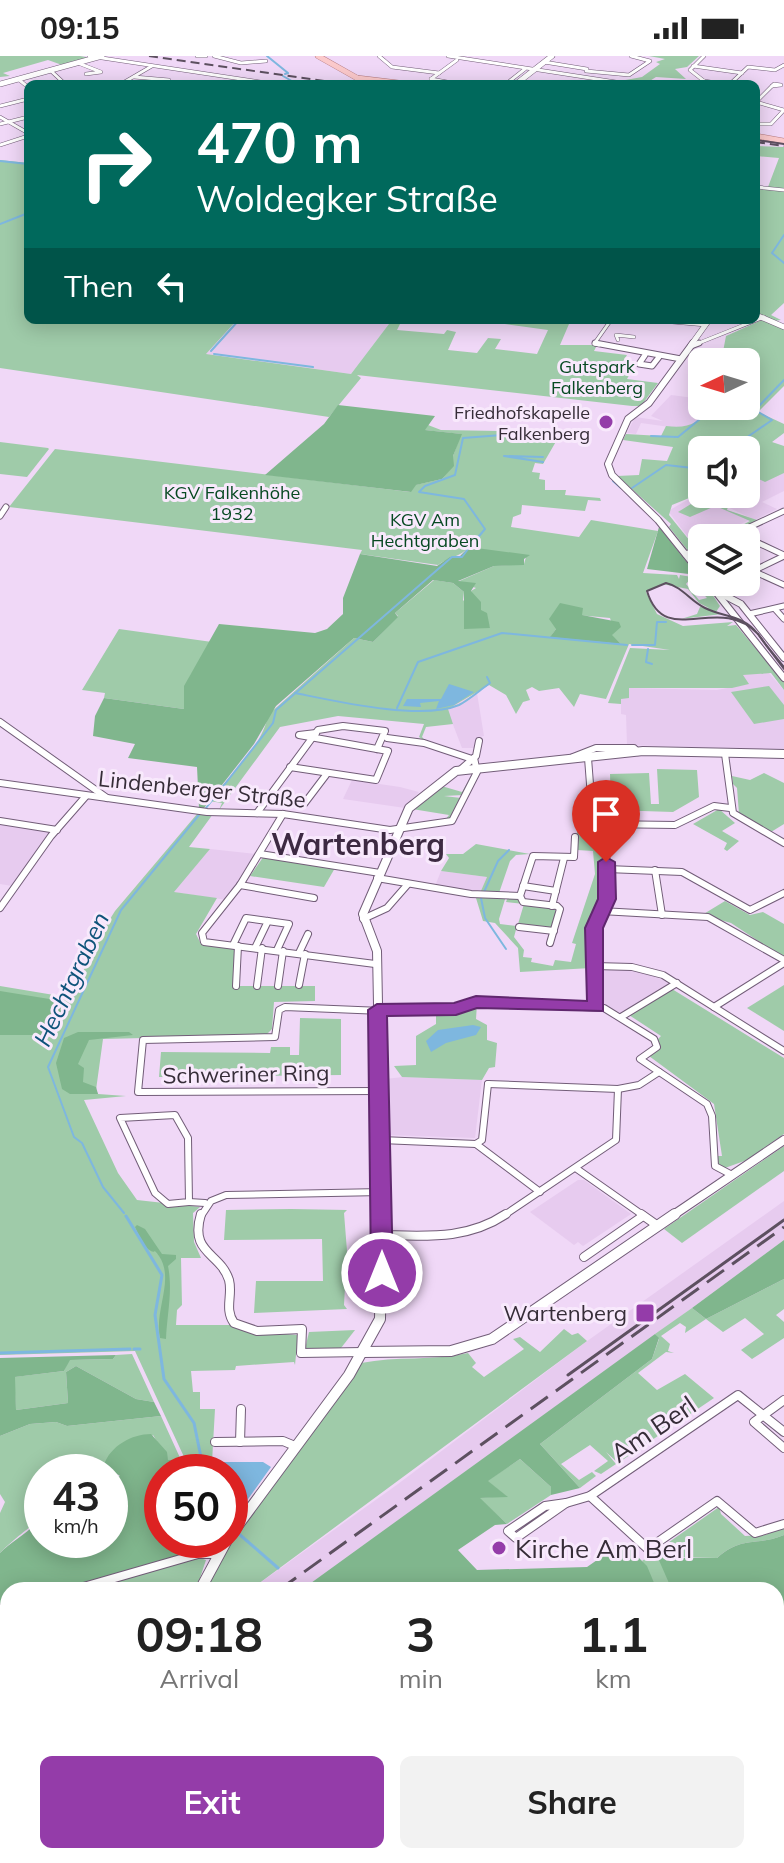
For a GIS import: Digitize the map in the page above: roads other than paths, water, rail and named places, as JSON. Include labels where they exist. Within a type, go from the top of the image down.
[{"type":"main road","points":[[318,56],[365,80]]},
{"type":"main road","points":[[521,80],[552,56]]},
{"type":"main road","points":[[0,84],[100,57]]},
{"type":"main road","points":[[760,136],[784,139]]},
{"type":"main road","points":[[760,316],[784,327]]},
{"type":"main road","points":[[688,558],[660,523],[612,475],[608,463],[628,419],[649,403],[706,324]]},
{"type":"main road","points":[[719,596],[784,678]]},
{"type":"main road","points":[[727,596],[741,604],[783,656]]},
{"type":"main road","points":[[735,616],[749,614]]},
{"type":"main road","points":[[248,1511],[363,1352],[376,1330],[382,1306],[376,944],[363,919],[378,876],[413,803],[460,770],[477,771],[638,752],[784,754]]},
{"type":"main road","points":[[363,1352],[451,1351],[492,1339],[784,1140]]},
{"type":"main road","points":[[204,1582],[215,1558]]},
{"type":"street","points":[[89,56],[249,80]]},
{"type":"street","points":[[197,56],[206,56]]},
{"type":"street","points":[[214,56],[246,63],[266,61],[262,56]]},
{"type":"street","points":[[238,56],[246,63]]},
{"type":"street","points":[[379,56],[392,67],[439,73]]},
{"type":"street","points":[[448,56],[457,60],[603,80]]},
{"type":"street","points":[[578,77],[586,71],[629,75],[650,61],[631,56]]},
{"type":"street","points":[[699,80],[690,70],[704,56]]},
{"type":"street","points":[[432,80],[457,60]]},
{"type":"street","points":[[544,62],[586,67],[586,71]]},
{"type":"street","points":[[78,63],[101,72]]},
{"type":"street","points":[[734,80],[750,67],[775,70],[784,65]]},
{"type":"street","points":[[128,80],[152,66]]},
{"type":"street","points":[[693,66],[742,73]]},
{"type":"street","points":[[511,80],[525,69]]},
{"type":"street","points":[[50,70],[61,80]]},
{"type":"street","points":[[86,74],[111,70]]},
{"type":"street","points":[[106,75],[112,80]]},
{"type":"street","points":[[143,80],[152,75]]},
{"type":"street","points":[[93,77],[96,80]]},
{"type":"street","points":[[134,77],[160,80]]},
{"type":"street","points":[[18,79],[24,84]]},
{"type":"street","points":[[760,98],[772,86]]},
{"type":"street","points":[[0,106],[24,100]]},
{"type":"street","points":[[760,103],[784,110],[767,125],[760,124]]},
{"type":"street","points":[[0,117],[24,132]]},
{"type":"street","points":[[0,124],[24,118]]},
{"type":"street","points":[[0,145],[24,136]]},
{"type":"street","points":[[760,187],[784,190]]},
{"type":"street","points":[[760,319],[764,317]]},
{"type":"street","points":[[607,324],[593,342],[598,345],[681,359]]},
{"type":"street","points":[[691,346],[746,324]]},
{"type":"street","points":[[613,347],[622,338],[634,337],[638,331]]},
{"type":"street","points":[[644,355],[639,364],[652,366],[659,357]]},
{"type":"street","points":[[0,516],[6,507]]},
{"type":"street","points":[[756,524],[784,511]]},
{"type":"street","points":[[760,544],[784,555]]},
{"type":"street","points":[[784,555],[753,571],[784,585]]},
{"type":"street","points":[[749,614],[784,606]]},
{"type":"street","points":[[775,609],[784,619]]},
{"type":"street","points":[[0,722],[107,798]]},
{"type":"street","points":[[257,813],[314,736],[343,726],[385,731],[377,749]]},
{"type":"street","points":[[290,767],[374,781],[388,752],[314,736]]},
{"type":"street","points":[[387,738],[424,743],[473,758]]},
{"type":"street","points":[[460,770],[473,758],[479,741]]},
{"type":"street","points":[[573,760],[596,748],[634,748],[638,752]]},
{"type":"street","points":[[725,754],[730,808],[738,817],[784,843]]},
{"type":"street","points":[[473,758],[477,771]]},
{"type":"street","points":[[588,758],[592,810],[606,831],[607,899],[594,928],[596,1007]]},
{"type":"street","name":"Lindenberger Straße","points":[[0,783],[207,812],[283,814],[400,831],[452,821],[477,771]]},
{"type":"street","points":[[268,797],[307,803],[326,775]]},
{"type":"street","points":[[0,908],[57,830],[98,790]]},
{"type":"street","points":[[601,824],[675,825],[714,806],[730,808]]},
{"type":"street","points":[[283,814],[240,885],[201,936],[205,942],[375,964]]},
{"type":"street","points":[[0,821],[57,830]]},
{"type":"street","points":[[550,943],[560,909],[523,902],[520,896],[534,855],[574,857],[575,837]]},
{"type":"street","points":[[260,854],[408,884],[520,896]]},
{"type":"street","points":[[552,906],[564,858]]},
{"type":"street","points":[[607,869],[682,872],[750,910],[784,893]]},
{"type":"street","points":[[655,870],[662,915]]},
{"type":"street","points":[[397,882],[400,890]]},
{"type":"street","points":[[363,919],[387,908],[408,884]]},
{"type":"street","points":[[240,885],[314,898]]},
{"type":"street","points":[[523,886],[556,891]]},
{"type":"street","points":[[601,911],[714,918],[784,962],[714,1007]]},
{"type":"street","points":[[236,986],[236,945],[246,918],[289,924],[280,951],[278,986]]},
{"type":"street","points":[[257,986],[259,948],[268,921]]},
{"type":"street","points":[[519,927],[554,931]]},
{"type":"street","points":[[299,985],[302,954],[308,934]]},
{"type":"street","points":[[595,966],[642,969],[677,983],[784,1051]]},
{"type":"street","points":[[621,1017],[677,983]]},
{"type":"street","points":[[377,1010],[456,1009],[476,1002],[596,1007],[621,1017],[658,1045],[640,1059],[707,1104],[712,1116],[715,1166],[732,1175]]},
{"type":"street","name":"Schweriner Ring","points":[[377,1010],[285,1007],[279,1010],[275,1037],[143,1040],[138,1092],[379,1091]]},
{"type":"street","points":[[476,1144],[485,1136],[487,1082],[618,1089],[639,1085],[659,1072]]},
{"type":"street","points":[[382,1235],[470,1234],[540,1192],[616,1140],[618,1089]]},
{"type":"street","points":[[189,1202],[188,1138],[175,1120],[175,1115],[120,1118],[155,1193],[168,1204],[205,1203],[226,1195],[382,1192]]},
{"type":"street","points":[[381,1140],[476,1144],[540,1192]]},
{"type":"street","points":[[577,1169],[658,1226]]},
{"type":"street","points":[[205,1203],[200,1240],[229,1282],[229,1316],[235,1325],[251,1329],[302,1329],[301,1353],[363,1352]]},
{"type":"street","points":[[584,1257],[643,1216]]},
{"type":"street","name":"Am Berl","points":[[566,1503],[516,1538],[508,1531],[545,1506],[590,1496],[738,1395],[763,1415]]},
{"type":"street","points":[[784,1400],[754,1422],[784,1448]]},
{"type":"street","points":[[240,1442],[241,1409]]},
{"type":"street","points":[[763,1415],[784,1432]]},
{"type":"street","points":[[215,1442],[283,1441],[295,1446]]},
{"type":"street","points":[[590,1496],[648,1549],[717,1501],[755,1533],[767,1532],[784,1524]]},
{"type":"street","points":[[101,1582],[184,1558]]},
{"type":"water","points":[[449,684],[474,692],[454,705],[436,709],[439,701],[420,703],[421,707],[403,706],[407,699],[441,699]]},
{"type":"water","points":[[473,1025],[481,1027],[476,1035],[446,1043],[431,1052],[426,1041],[438,1030]]},
{"type":"water","points":[[248,1462],[263,1462],[271,1467],[248,1499]]},
{"type":"waterway","points":[[267,56],[288,73],[285,74]]},
{"type":"waterway","points":[[283,76],[290,80]]},
{"type":"waterway","points":[[0,161],[24,164]]},
{"type":"waterway","points":[[0,224],[24,215]]},
{"type":"waterway","points":[[784,235],[772,253],[784,263]]},
{"type":"waterway","points":[[211,351],[235,324]]},
{"type":"waterway","points":[[214,354],[313,367]]},
{"type":"waterway","points":[[749,436],[772,420],[755,410],[784,380]]},
{"type":"waterway","points":[[651,436],[678,437],[699,420]]},
{"type":"waterway","name":"Hechtgraben","points":[[475,541],[485,529],[464,499],[419,492],[425,486],[455,475],[463,438],[502,435]]},
{"type":"waterway","points":[[543,457],[504,456],[543,462]]},
{"type":"waterway","points":[[632,488],[666,465],[688,467]]},
{"type":"waterway","points":[[613,481],[621,488]]},
{"type":"waterway","name":"Hechtgraben","points":[[295,693],[452,557],[462,557],[468,549]]},
{"type":"waterway","points":[[632,645],[655,645],[657,622],[666,622]]},
{"type":"waterway","name":"Hechtgraben","points":[[397,708],[418,662],[502,633],[627,645]]},
{"type":"waterway","points":[[648,649],[646,662],[652,664]]},
{"type":"waterway","name":"Hechtgraben","points":[[295,693],[378,708],[423,711],[459,705],[490,683],[487,677]]},
{"type":"waterway","name":"Hechtgraben","points":[[206,808],[273,723],[276,710],[295,693]]},
{"type":"waterway","name":"Hechtgraben","points":[[124,1213],[103,1187],[82,1143],[74,1137],[48,1067],[121,910],[199,815]]},
{"type":"waterway","points":[[484,892],[498,861],[509,850]]},
{"type":"waterway","points":[[481,898],[485,918],[506,949]]},
{"type":"waterway","name":"Hechtgraben","points":[[126,1216],[162,1275],[155,1315],[164,1379],[194,1423],[200,1454]]},
{"type":"waterway","points":[[0,1353],[130,1349]]},
{"type":"waterway","points":[[134,1349],[140,1349]]},
{"type":"waterway","name":"Hechtgraben","points":[[248,1542],[278,1568]]},
{"type":"tram line","points":[[760,141],[784,144]]},
{"type":"tram line","points":[[666,583],[705,608],[746,623],[758,634],[742,623],[726,618],[666,617],[655,608],[647,591],[666,583]]},
{"type":"tram line","points":[[758,634],[766,645]]},
{"type":"tram line","points":[[766,645],[784,667]]},
{"type":"tram line","points":[[766,645],[784,669]]},
{"type":"tram line","points":[[568,1375],[784,1220]]},
{"type":"railway","points":[[149,56],[317,80]]},
{"type":"railway","points":[[760,143],[784,146]]},
{"type":"railway","points":[[290,1582],[784,1227]]},
{"type":"place","name":"Friedhofskapelle Falkenberg","points":[[606,422]]},
{"type":"place","name":"Wartenberg","points":[[645,1313]]},
{"type":"place","name":"Kirche Am Berl","points":[[499,1548]]},
{"type":"district","name":"Wartenberg","points":[[358,844]]},
{"type":"park label","name":"Gutspark Falkenberg","points":[[597,376]]},
{"type":"park label","name":"KGV Falkenhöhe 1932","points":[[232,502]]},
{"type":"park label","name":"KGV Am Hechtgraben","points":[[425,529]]}]
